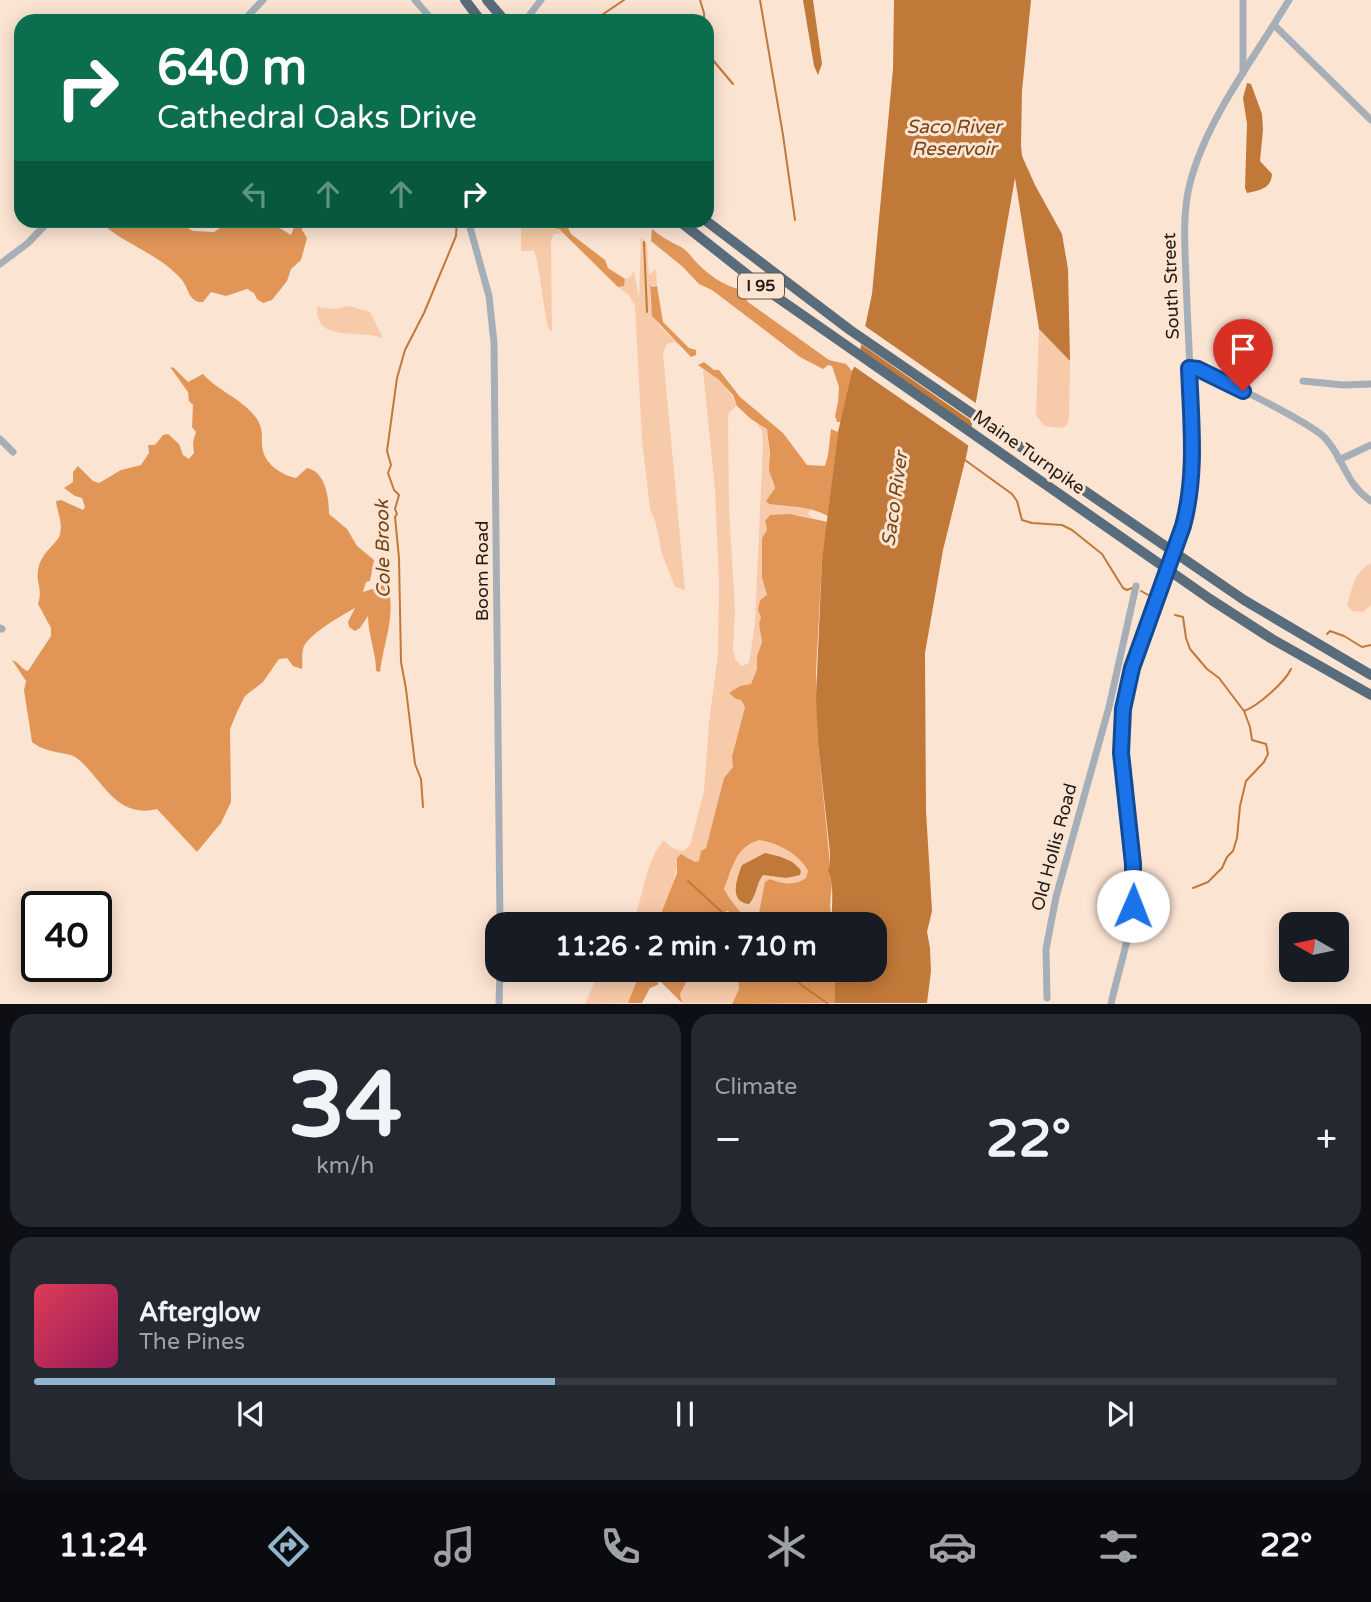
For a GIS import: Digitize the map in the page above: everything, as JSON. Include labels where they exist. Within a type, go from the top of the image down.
[{"type":"highway","points":[[465,0],[476,14]]},
{"type":"highway","points":[[487,0],[499,14]]},
{"type":"highway","name":"Maine Turnpike","points":[[714,227],[850,330],[1244,600],[1371,675]]},
{"type":"highway","name":"Maine Turnpike","points":[[687,228],[718,254],[847,347],[1210,599],[1272,639],[1371,695]]},
{"type":"street","points":[[250,14],[263,0]]},
{"type":"street","points":[[415,0],[427,14]]},
{"type":"street","points":[[530,14],[541,0]]},
{"type":"street","points":[[1243,0],[1243,73]]},
{"type":"street","name":"South Street","points":[[1111,1003],[1130,924],[1134,889],[1122,762],[1123,709],[1132,668],[1178,538],[1188,503],[1192,471],[1184,236],[1186,200],[1203,146],[1243,73],[1289,0]]},
{"type":"street","points":[[1274,25],[1371,120]]},
{"type":"street","points":[[0,264],[42,228]]},
{"type":"street","name":"Boom Road","points":[[470,228],[489,296],[495,357],[500,912]]},
{"type":"street","points":[[1189,368],[1198,369],[1310,426],[1328,442],[1353,486],[1371,501]]},
{"type":"street","points":[[1303,381],[1343,385],[1371,384]]},
{"type":"street","points":[[0,439],[13,452]]},
{"type":"street","points":[[1339,460],[1371,445]]},
{"type":"street","name":"Old Hollis Road","points":[[1047,998],[1046,949],[1056,897],[1109,707],[1136,586]]},
{"type":"street","points":[[1109,707],[1123,709]]},
{"type":"street","points":[[499,1003],[500,982]]},
{"type":"shaded area","points":[[188,228],[193,231],[214,232],[220,228],[280,228],[291,235],[294,228],[302,228],[307,238],[301,260],[291,269],[287,281],[272,300],[263,303],[247,289],[226,296],[211,292],[203,302],[198,302],[192,298],[182,280],[173,271],[109,229]]},
{"type":"shaded area","points":[[521,228],[557,228],[562,233],[554,234],[551,240],[552,332],[548,328],[534,251],[521,251]]},
{"type":"shaded area","points":[[554,228],[568,228],[571,234],[605,260],[608,268],[625,279],[624,286],[618,287],[559,229]]},
{"type":"shaded area","points":[[652,229],[683,248],[717,279],[739,289],[748,302],[829,360],[846,364],[852,371],[841,422],[837,422],[835,416],[839,387],[832,366],[828,365],[823,369],[800,357],[712,290],[699,284],[651,241]]},
{"type":"shaded area","points":[[641,237],[647,243],[649,275],[656,269],[657,286],[650,285],[652,312],[661,327],[679,345],[674,342],[667,344],[663,353],[685,590],[675,587],[662,554],[650,509],[642,440],[635,306],[629,295],[618,287],[624,286],[625,279],[634,271],[639,298]]},
{"type":"shaded area","points":[[650,284],[652,287],[657,286],[663,322],[689,348],[696,350],[696,355],[691,357],[652,316]]},
{"type":"shaded area","points":[[349,306],[370,312],[383,338],[334,332],[321,324],[317,307],[335,309]]},
{"type":"shaded area","points":[[1039,329],[1070,361],[1069,420],[1066,426],[1060,428],[1044,426],[1036,415]]},
{"type":"shaded area","points":[[704,362],[714,370],[719,370],[740,397],[783,433],[807,465],[825,466],[831,429],[838,432],[828,516],[814,510],[769,504],[766,501],[775,488],[769,470],[767,429],[751,419],[737,406],[733,395],[719,380],[698,365]]},
{"type":"shaded area","points":[[170,367],[188,382],[203,374],[251,412],[261,428],[265,456],[276,469],[296,478],[307,468],[313,470],[322,480],[327,493],[329,514],[347,529],[357,546],[374,560],[370,581],[366,582],[363,592],[372,589],[376,591],[380,586],[381,576],[388,576],[389,581],[390,621],[380,672],[376,671],[368,616],[355,631],[349,627],[348,622],[355,608],[313,635],[303,649],[302,669],[293,666],[287,658],[279,659],[263,682],[245,696],[230,729],[231,802],[221,823],[197,852],[157,809],[143,811],[121,803],[78,759],[32,742],[24,690],[26,681],[12,660],[28,671],[51,636],[51,628],[38,604],[39,564],[60,534],[56,501],[61,500],[83,510],[85,507],[82,498],[64,488],[73,482],[73,472],[78,466],[93,481],[99,483],[121,470],[141,465],[149,453],[148,445],[155,445],[163,435],[168,434],[179,444],[183,455],[189,459],[194,453],[196,432],[192,427],[193,405],[189,401],[188,392]]},
{"type":"shaded area","points":[[703,370],[723,385],[737,406],[729,412],[728,419],[729,507],[735,610],[733,649],[735,659],[742,666],[749,663],[755,623],[763,444],[762,431],[756,422],[767,429],[772,482],[775,487],[767,501],[769,504],[811,509],[808,514],[812,518],[770,515],[765,521],[767,530],[762,538],[762,578],[767,595],[760,600],[758,610],[762,617],[759,624],[762,642],[751,684],[730,693],[741,700],[745,707],[733,767],[724,778],[706,848],[699,861],[695,862],[681,854],[663,912],[637,912],[652,859],[664,840],[680,851],[690,845],[704,791],[718,653],[719,582],[715,490]]},
{"type":"shaded area","points":[[790,514],[828,522],[822,560],[816,672],[818,744],[832,883],[831,912],[759,912],[765,882],[770,879],[784,883],[797,882],[806,878],[808,871],[799,859],[787,850],[759,840],[739,853],[724,889],[741,912],[662,912],[677,873],[677,858],[681,854],[695,862],[699,861],[701,851],[706,848],[724,778],[733,767],[732,757],[745,707],[741,700],[729,693],[740,686],[751,684],[757,669],[757,656],[762,642],[759,624],[761,617],[758,610],[760,600],[767,595],[762,578],[762,538],[767,530],[765,521],[770,515]]},
{"type":"shaded area","points":[[1371,563],[1371,605],[1363,612],[1353,611],[1347,606],[1352,587],[1357,576]]},
{"type":"shaded area","points":[[759,840],[780,847],[799,860],[808,872],[806,878],[793,883],[770,879],[766,882],[760,912],[741,912],[724,890],[744,848]],"holes":[[[766,853],[797,865],[801,871],[786,878],[763,875],[758,881],[742,865]]]},
{"type":"shaded area","points":[[595,982],[636,982],[628,1003],[585,1004]]},
{"type":"shaded area","points":[[636,982],[659,984],[650,988],[642,1003],[628,1003]]},
{"type":"shaded area","points":[[661,982],[686,982],[680,994],[682,1003]]},
{"type":"shaded area","points":[[686,982],[739,982],[739,989],[732,1003],[682,1003],[680,994]]},
{"type":"shaded area","points":[[739,982],[835,982],[835,1003],[732,1004],[739,989]]},
{"type":"water","points":[[803,0],[813,0],[822,64],[818,75],[814,66]]},
{"type":"water","name":"Saco River Reservoir","points":[[894,0],[1031,0],[1022,91],[1022,156],[1062,234],[1068,269],[1070,361],[1039,329],[1015,178],[967,453],[943,550],[925,653],[926,811],[932,911],[927,932],[931,971],[927,1003],[835,1003],[835,982],[887,982],[887,912],[832,912],[832,888],[828,870],[830,853],[818,744],[816,697],[822,560],[838,432],[852,371],[858,360],[872,294],[893,69]]},
{"type":"water","points":[[1247,83],[1251,84],[1262,114],[1260,161],[1272,174],[1267,186],[1247,193],[1247,124],[1243,98]]},
{"type":"water","points":[[765,853],[790,861],[801,871],[800,875],[786,878],[763,875],[752,901],[749,904],[742,902],[738,899],[736,889],[742,865]]},
{"type":"pier","points":[[862,324],[980,406],[976,424],[858,342]]},
{"type":"pier","points":[[857,348],[975,430],[972,448],[852,365]]},
{"type":"waterway","name":"Cole Brook","points":[[603,14],[624,0]]},
{"type":"waterway","points":[[700,0],[704,14]]},
{"type":"waterway","points":[[760,0],[795,220]]},
{"type":"waterway","points":[[714,61],[733,84]]},
{"type":"waterway","name":"Cole Brook","points":[[423,807],[421,779],[415,764],[401,662],[399,558],[395,517],[399,495],[394,490],[388,473],[391,465],[387,451],[397,378],[405,350],[424,313],[456,236],[456,228]]},
{"type":"waterway","points":[[644,242],[647,312]]},
{"type":"waterway","points":[[965,460],[1012,494],[1017,501],[1022,520],[1062,525],[1072,530],[1102,554],[1123,588],[1132,588]]},
{"type":"waterway","points":[[1141,591],[1150,596]]},
{"type":"waterway","points":[[1175,615],[1183,617],[1190,649],[1207,669],[1219,678],[1244,711],[1270,693],[1291,669]]},
{"type":"waterway","points":[[1327,634],[1330,631],[1344,636],[1362,647],[1371,645]]},
{"type":"waterway","points":[[1193,888],[1208,882],[1222,868],[1233,851],[1246,781],[1268,754],[1266,744],[1252,740],[1244,711]]},
{"type":"waterway","points":[[688,881],[722,912]]},
{"type":"waterway","points":[[798,982],[827,1003]]},
{"type":"route","points":[[1133,906],[1133,864],[1121,753],[1122,717],[1132,668],[1183,526],[1191,488],[1189,368],[1198,369],[1243,391]]},
{"type":"water label","name":"Saco River","points":[[895,499]]}]
